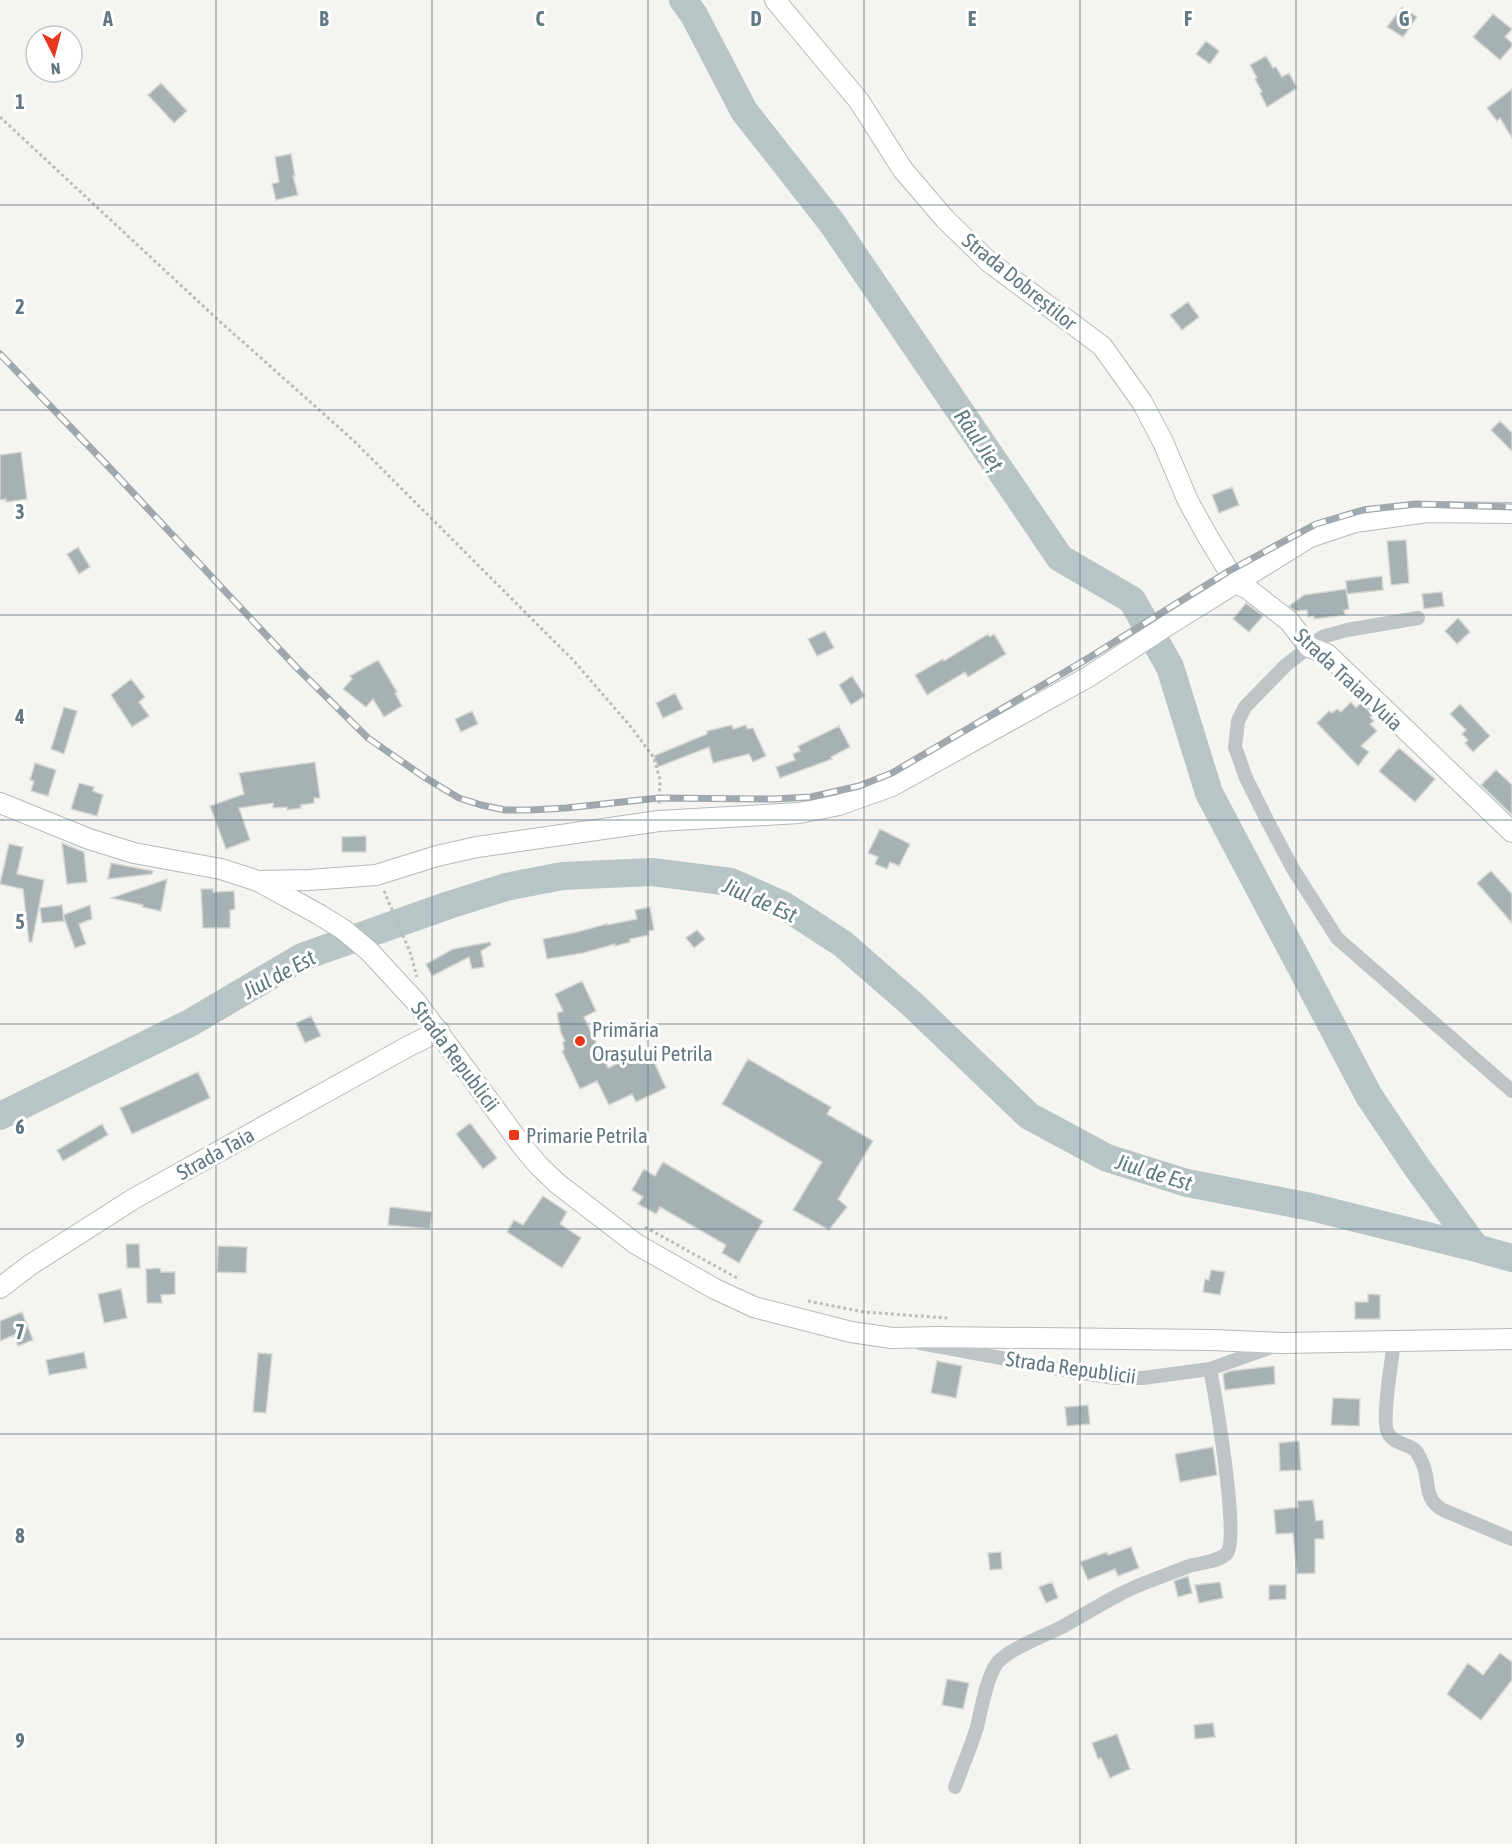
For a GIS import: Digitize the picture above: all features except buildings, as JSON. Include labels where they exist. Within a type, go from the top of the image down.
[{"type":"street","name":"Strada Dobreștilor","points":[[775,0],[859,101],[903,170],[945,219],[989,262],[1102,346],[1142,402],[1163,442],[1188,501],[1215,550]]},
{"type":"street","points":[[258,881],[376,875],[437,856],[477,847],[658,821],[799,813],[840,805],[892,786],[1088,677],[1310,537],[1355,522],[1426,512],[1512,513]]},
{"type":"street","name":"Strada Traian Vuia","points":[[1215,550],[1236,583],[1248,589],[1289,621],[1309,647],[1327,654],[1512,832]]},
{"type":"street","points":[[1418,618],[1347,630],[1322,637],[1286,665],[1245,707],[1238,721],[1235,747],[1246,778],[1293,869],[1337,938],[1512,1091]]},
{"type":"street","name":"Strada Republicii","points":[[0,803],[134,853],[221,869],[258,881],[344,930],[369,951],[416,1002],[539,1166],[558,1184],[636,1244],[715,1289],[754,1307],[840,1329],[1115,1378],[1143,1378],[1210,1369],[1282,1343]]},
{"type":"street","name":"Strada Taia","points":[[0,1288],[30,1265],[135,1198],[439,1032]]},
{"type":"street","name":"Strada Republicii","points":[[892,1338],[936,1336],[1282,1343],[1512,1340]]},
{"type":"street","points":[[1394,1342],[1385,1421],[1387,1432],[1396,1442],[1415,1450],[1423,1464],[1429,1496],[1434,1504],[1512,1539]]},
{"type":"street","points":[[955,1787],[994,1669],[999,1662],[1132,1587],[1217,1559],[1227,1553],[1231,1544],[1230,1523],[1223,1448],[1210,1369]]},
{"type":"path","points":[[0,117],[207,310],[353,440],[573,660],[631,727],[654,758],[660,780],[658,821]]},
{"type":"path","points":[[393,909],[410,952]]},
{"type":"path","points":[[643,1226],[742,1281]]},
{"type":"path","points":[[807,1301],[864,1312],[948,1318]]},
{"type":"waterway","name":"Râul Jieț","points":[[683,0],[694,15],[744,111],[832,223],[1060,558],[1132,600],[1170,667],[1209,793],[1369,1096],[1416,1166],[1476,1248],[1512,1258]]},
{"type":"waterway","name":"Jiul de Est","points":[[0,1116],[190,1023],[302,957],[506,887],[562,876],[652,872],[731,882],[783,905],[843,944],[913,1005],[1029,1116],[1107,1158],[1187,1183],[1311,1207],[1476,1248]]},
{"type":"railway","points":[[0,354],[296,667],[368,738],[459,798],[505,810],[566,808],[659,798],[811,797],[859,786],[892,773],[1082,662],[1229,571],[1316,524],[1363,510],[1416,504],[1512,507]]},
{"type":"place","name":"Primăria Orașului Petrila","points":[[580,1041]]},
{"type":"place","name":"Primarie Petrila","points":[[514,1135]]}]
